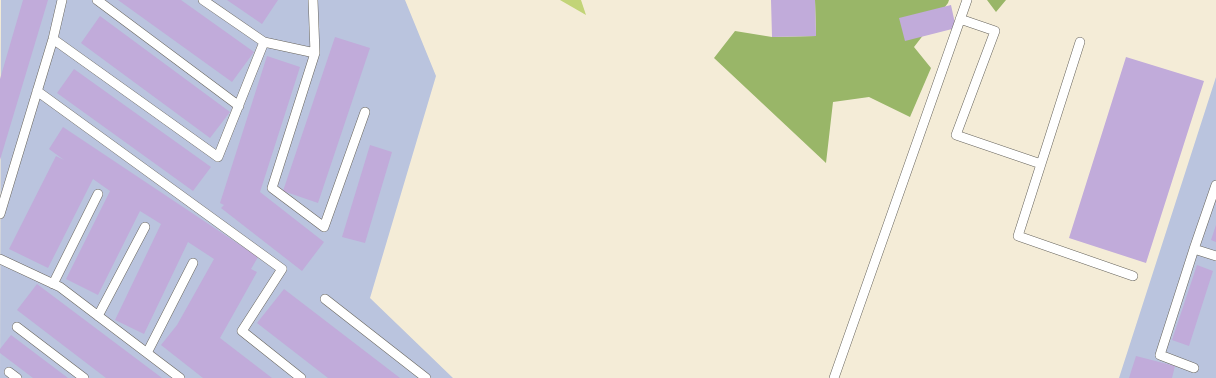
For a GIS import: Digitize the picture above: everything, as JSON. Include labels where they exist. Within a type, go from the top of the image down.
[{"type":"lane","points":[[0,214],[53,39],[62,0]]},
{"type":"lane","points":[[97,0],[239,106]]},
{"type":"lane","points":[[204,0],[264,42],[315,53]]},
{"type":"lane","points":[[313,0],[315,53],[272,188],[324,227],[365,112]]},
{"type":"lane","points":[[834,378],[967,0]]},
{"type":"lane","points":[[960,19],[995,31],[956,135],[1040,164]]},
{"type":"lane","points":[[53,39],[218,158],[264,42]]},
{"type":"lane","points":[[1080,42],[1018,236],[1133,276]]},
{"type":"lane","points":[[37,91],[282,268],[242,331],[301,378]]},
{"type":"lane","points":[[1194,368],[1160,354],[1216,185]]},
{"type":"lane","points":[[53,284],[98,194]]},
{"type":"lane","points":[[98,316],[145,227]]},
{"type":"lane","points":[[1194,249],[1216,256]]},
{"type":"lane","points":[[0,260],[60,287],[180,378]]},
{"type":"lane","points":[[147,353],[193,263]]},
{"type":"lane","points":[[325,299],[426,378]]},
{"type":"lane","points":[[17,327],[84,378]]},
{"type":"lane","points":[[9,372],[17,378]]},
{"type":"shaded area","points":[[1,0],[405,0],[436,76],[370,298],[453,378],[0,378]]},
{"type":"shaded area","points":[[1216,77],[1216,378],[1119,378],[1148,288]]},
{"type":"green space","points":[[560,0],[581,0],[586,15]]},
{"type":"green space","points":[[815,0],[949,0],[914,47],[931,68],[910,117],[869,97],[833,102],[826,163],[714,58],[735,31],[772,37],[816,36]]},
{"type":"green space","points":[[987,0],[1006,0],[996,12]]},
{"type":"building","points":[[23,0],[48,0],[0,160],[0,79]]},
{"type":"building","points":[[118,0],[181,0],[254,52],[232,82]]},
{"type":"building","points":[[227,0],[278,0],[262,24]]},
{"type":"building","points":[[771,0],[815,0],[816,36],[772,37]]},
{"type":"building","points":[[951,5],[956,28],[905,41],[899,18]]},
{"type":"building","points":[[100,16],[230,112],[210,138],[81,43]]},
{"type":"building","points":[[335,37],[370,48],[318,203],[283,191]]},
{"type":"building","points":[[267,56],[300,67],[260,192],[324,242],[302,271],[221,208],[224,205],[220,203]]},
{"type":"building","points":[[1126,57],[1204,81],[1146,263],[1069,238]]},
{"type":"building","points":[[74,69],[211,167],[193,191],[57,93]]},
{"type":"building","points":[[63,127],[258,257],[251,269],[257,272],[220,338],[272,378],[203,378],[161,345],[177,325],[214,259],[188,242],[144,334],[115,320],[161,224],[140,211],[98,295],[66,279],[110,191],[93,179],[48,268],[9,249],[56,156],[64,160],[49,149]]},
{"type":"building","points":[[370,145],[392,152],[365,243],[342,237]]},
{"type":"building","points":[[1216,225],[1216,242],[1211,240]]},
{"type":"building","points":[[1197,265],[1213,271],[1189,346],[1172,340]]},
{"type":"building","points":[[37,284],[162,378],[106,378],[17,310]]},
{"type":"building","points":[[284,289],[400,378],[328,378],[257,323]]},
{"type":"building","points":[[11,335],[68,378],[33,378],[0,353],[0,349]]},
{"type":"building","points":[[1136,356],[1175,366],[1172,378],[1129,378]]}]
